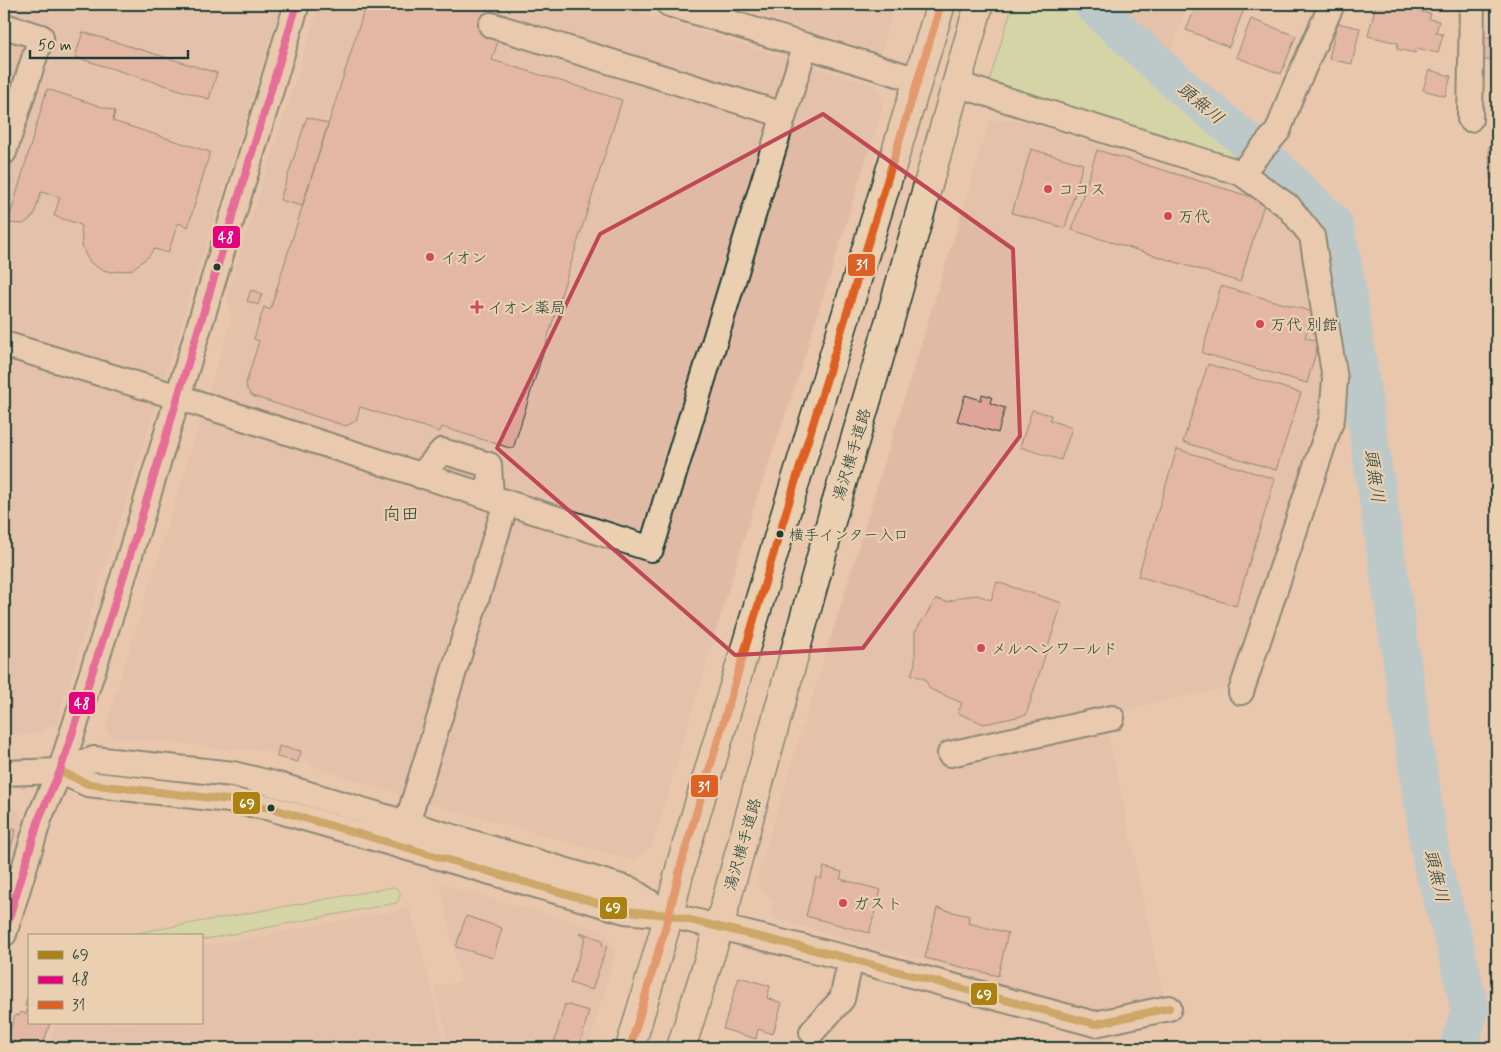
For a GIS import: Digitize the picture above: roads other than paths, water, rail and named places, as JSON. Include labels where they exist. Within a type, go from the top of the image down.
[{"type":"highway","points":[[630,1048],[669,915],[682,861],[774,550],[941,4]]},
{"type":"highway","name":"湯沢横手道路","points":[[681,1048],[718,927],[835,507],[979,4]]},
{"type":"street","points":[[4,934],[40,816],[60,771],[123,578],[297,4]]},
{"type":"street","points":[[673,4],[918,80]]},
{"type":"street","points":[[1246,168],[1278,131],[1291,96],[1332,4]]},
{"type":"street","points":[[1470,119],[1472,4]]},
{"type":"street","points":[[491,25],[784,115]]},
{"type":"street","points":[[4,26],[41,36],[4,152]]},
{"type":"street","points":[[4,344],[178,397],[651,549],[805,46]]},
{"type":"street","points":[[956,84],[1246,168],[1288,207],[1312,236],[1335,378],[1332,418],[1241,692]]},
{"type":"street","points":[[407,823],[499,501],[489,465],[442,451],[421,476]]},
{"type":"street","points":[[950,754],[1112,718]]},
{"type":"street","points":[[4,773],[60,771],[94,759],[233,774],[278,785],[630,890],[669,915]]},
{"type":"street","points":[[60,771],[88,784],[229,800],[270,808],[625,911],[669,915],[851,959],[1095,1024],[1169,1008]]},
{"type":"street","points":[[812,1032],[842,999],[851,959]]},
{"type":"waterway","name":"頭無川","points":[[1092,4],[1183,88],[1260,152],[1334,224],[1342,256],[1432,864],[1455,945],[1470,1010],[1458,1048]]},
{"type":"place","name":"ココス","points":[[1048,189]]},
{"type":"place","name":"万代","points":[[1168,216]]},
{"type":"place","name":"イオン","points":[[430,257]]},
{"type":"place","name":"イオン薬局","points":[[477,307]]},
{"type":"place","name":"万代 別館","points":[[1260,324]]},
{"type":"place","name":"横手インター入口","points":[[780,534]]},
{"type":"place","name":"メルヘンワールド","points":[[981,648]]},
{"type":"place","name":"ガスト","points":[[843,903]]},
{"type":"district","name":"向田","points":[[401,514]]}]
